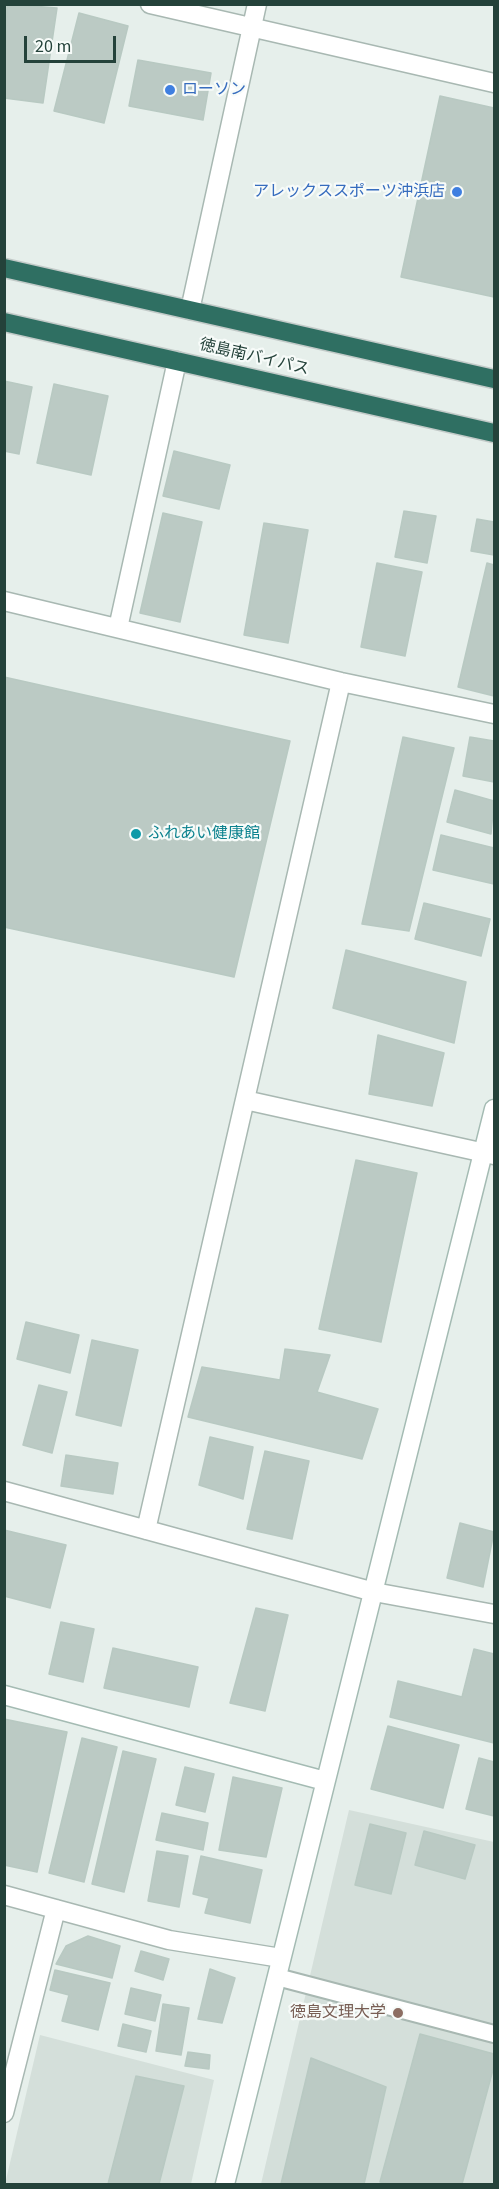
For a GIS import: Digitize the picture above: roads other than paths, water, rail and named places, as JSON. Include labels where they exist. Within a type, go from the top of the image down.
[{"type":"highway","name":"徳島南バイパス","points":[[4,268],[495,379]]},
{"type":"highway","name":"徳島南バイパス","points":[[4,322],[495,433]]},
{"type":"street","points":[[150,4],[251,29],[495,83]]},
{"type":"street","points":[[190,310],[257,4]]},
{"type":"street","points":[[118,628],[177,361]]},
{"type":"street","points":[[4,601],[341,682],[495,714]]},
{"type":"street","points":[[146,1530],[341,682]]},
{"type":"street","points":[[245,1100],[489,1154]]},
{"type":"street","points":[[225,2184],[325,1781],[489,1154],[495,1109]]},
{"type":"street","points":[[4,1491],[374,1592],[495,1614]]},
{"type":"street","points":[[4,1695],[325,1781]]},
{"type":"street","points":[[4,1895],[169,1940],[281,1958]]},
{"type":"street","points":[[4,2113],[56,1909]]},
{"type":"lane","points":[[276,1977],[495,2034]]},
{"type":"place","name":"ローソン","points":[[170,90]]},
{"type":"place","name":"アレックススポーツ沖浜店","points":[[457,192]]},
{"type":"place","name":"ふれあい健康館","points":[[136,834]]},
{"type":"place","name":"徳島文理大学","points":[[398,2013]]}]
